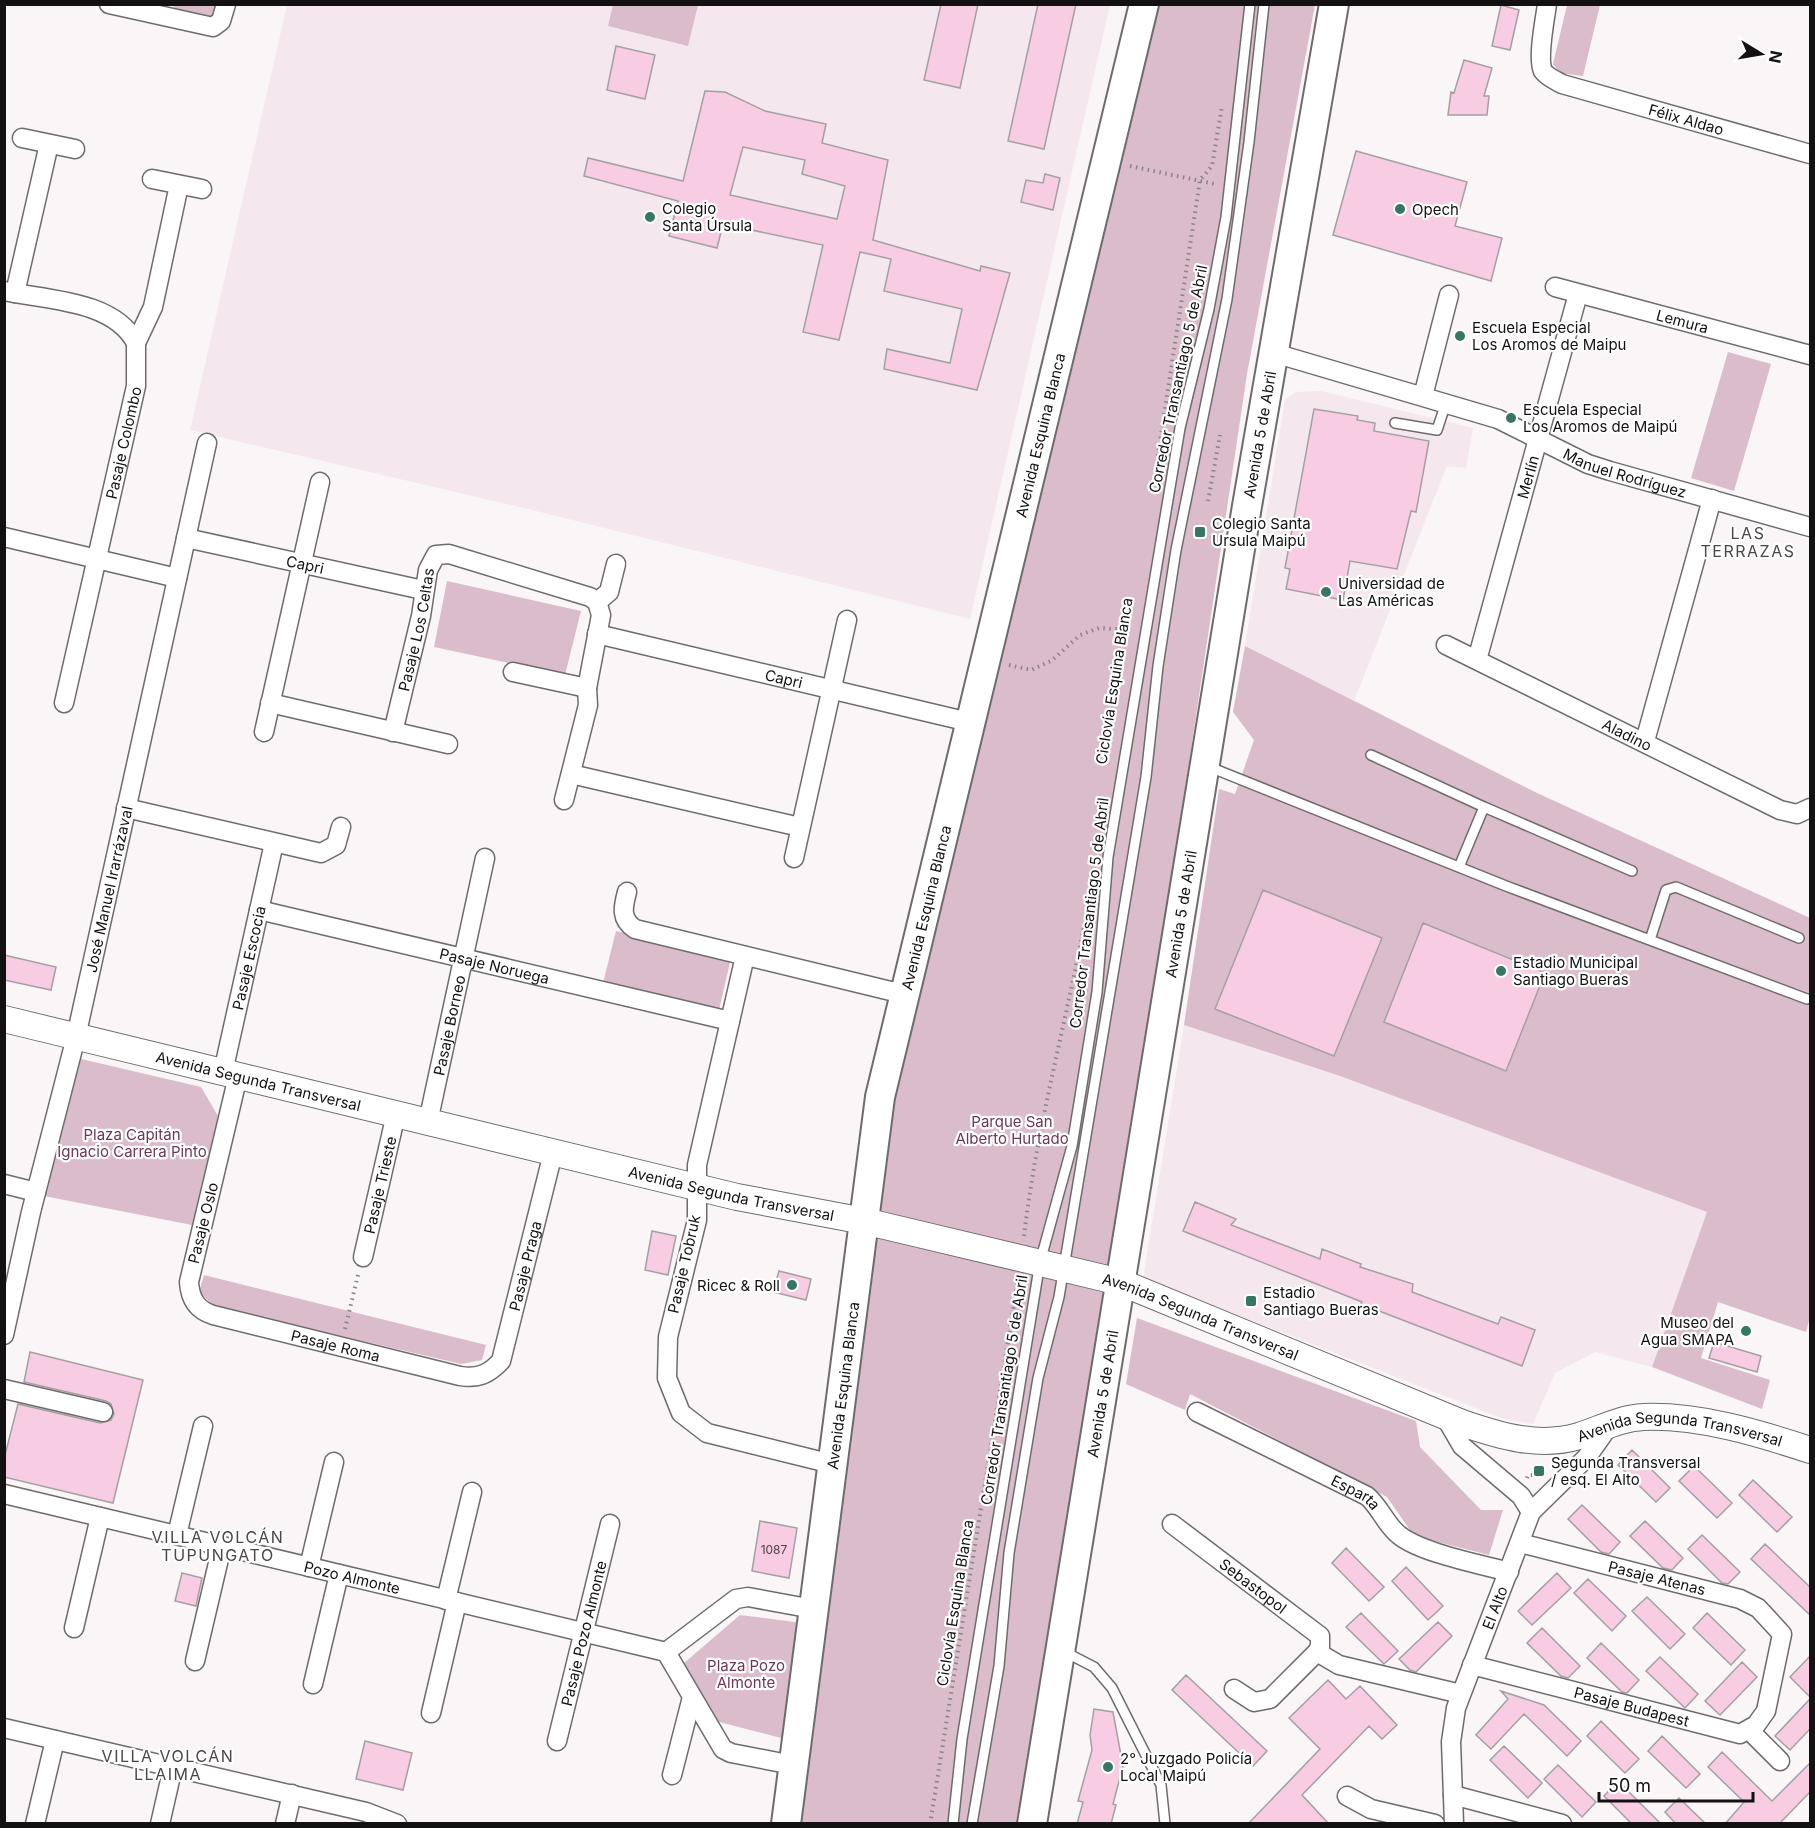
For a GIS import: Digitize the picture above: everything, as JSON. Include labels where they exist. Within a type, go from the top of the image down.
[{"type":"main road","name":"Avenida Esquina Blanca","points":[[786,1824],[880,1097],[903,994],[1144,4]]},
{"type":"main road","name":"Avenida 5 de Abril","points":[[1032,1824],[1205,765],[1334,4]]},
{"type":"main road","name":"Avenida Segunda Transversal","points":[[4,1019],[699,1188],[864,1221],[1120,1282],[1488,1432],[1528,1441],[1563,1440],[1611,1423],[1642,1417],[1678,1419],[1742,1431],[1810,1450]]},
{"type":"street","points":[[109,4],[168,11],[213,27],[221,21],[226,4]]},
{"type":"street","name":"Félix Aldao","points":[[1547,4],[1542,56],[1544,71],[1562,84],[1810,154]]},
{"type":"street","points":[[22,138],[75,149]]},
{"type":"street","points":[[49,144],[10,292],[80,306],[107,315],[128,329],[136,343]]},
{"type":"street","points":[[152,179],[202,189]]},
{"type":"street","name":"Pasaje Colombo","points":[[64,703],[136,386],[136,343],[153,307],[179,185]]},
{"type":"street","name":"Lemura","points":[[1555,287],[1810,355]]},
{"type":"street","name":"Merlín","points":[[1477,660],[1578,294]]},
{"type":"street","points":[[1423,396],[1449,295]]},
{"type":"street","name":"Manuel Rodríguez","points":[[1274,353],[1498,419],[1588,464],[1810,527]]},
{"type":"street","name":"José Manuel Irarrázaval","points":[[4,1335],[36,1192],[76,1037],[207,443]]},
{"type":"street","points":[[264,732],[320,482]]},
{"type":"street","points":[[1645,741],[1712,500]]},
{"type":"street","points":[[4,537],[177,578]]},
{"type":"street","name":"Capri","points":[[186,538],[423,590]]},
{"type":"street","name":"Pasaje Los Celtas","points":[[393,732],[421,616],[423,590],[432,559],[442,553],[449,554],[590,597],[597,602]]},
{"type":"street","points":[[564,800],[588,705],[587,688],[601,615],[597,602],[609,592],[616,564]]},
{"type":"street","points":[[794,858],[847,620]]},
{"type":"street","name":"Capri","points":[[597,634],[969,722]]},
{"type":"street","name":"Aladino","points":[[1446,645],[1645,741],[1780,810],[1797,814],[1810,808]]},
{"type":"street","points":[[513,672],[587,688]]},
{"type":"street","points":[[270,703],[448,744]]},
{"type":"street","points":[[571,774],[800,827]]},
{"type":"street","points":[[126,808],[316,852],[327,852],[336,845],[341,827]]},
{"type":"street","name":"Pasaje Escocia","points":[[230,1074],[259,910],[274,843]]},
{"type":"street","name":"Pasaje Borneo","points":[[428,1122],[484,858]]},
{"type":"street","points":[[627,892],[623,913],[634,929],[903,994]]},
{"type":"street","name":"Pasaje Noruega","points":[[259,910],[730,1021]]},
{"type":"street","name":"Pasaje Tobruk","points":[[745,956],[697,1165],[699,1188],[697,1220],[668,1337],[667,1378],[675,1403],[688,1422],[707,1433],[832,1464]]},
{"type":"street","name":"Pasaje Oslo","points":[[192,1299],[189,1291],[190,1274],[230,1074]]},
{"type":"street","name":"Pasaje Trieste","points":[[363,1257],[396,1114]]},
{"type":"street","name":"Pasaje Praga","points":[[486,1374],[501,1361],[504,1352],[553,1153]]},
{"type":"street","points":[[4,1184],[36,1192]]},
{"type":"street","name":"Pasaje Roma","points":[[192,1299],[197,1307],[213,1316],[460,1376],[478,1377],[486,1374]]},
{"type":"street","points":[[4,1389],[103,1412]]},
{"type":"street","name":"Esparta","points":[[1197,1412],[1367,1496],[1378,1505],[1396,1534],[1412,1544],[1509,1572]]},
{"type":"street","points":[[1444,1415],[1462,1446],[1521,1496],[1531,1512]]},
{"type":"street","name":"El Alto","points":[[1454,1824],[1452,1725],[1461,1694],[1531,1512],[1587,1457],[1611,1423]]},
{"type":"street","points":[[177,1535],[203,1426]]},
{"type":"street","points":[[309,1567],[334,1462]]},
{"type":"street","points":[[431,1713],[472,1492]]},
{"type":"street","name":"Pozo Almonte","points":[[4,1494],[666,1652]]},
{"type":"street","points":[[74,1628],[100,1516]]},
{"type":"street","name":"Pasaje Pozo Almonte","points":[[557,1741],[610,1524]]},
{"type":"street","name":"Sebastopol","points":[[1172,1524],[1316,1631],[1321,1641],[1317,1652]]},
{"type":"street","name":"Pasaje Atenas","points":[[1520,1543],[1740,1599],[1758,1608],[1782,1634],[1766,1711],[1749,1730]]},
{"type":"street","points":[[195,1661],[222,1546]]},
{"type":"street","points":[[313,1684],[339,1574]]},
{"type":"street","points":[[793,1764],[726,1751],[666,1652],[731,1601],[742,1597],[813,1609]]},
{"type":"street","points":[[1234,1689],[1254,1702],[1265,1702],[1317,1652],[1339,1665],[1461,1694]]},
{"type":"street","name":"Pasaje Budapest","points":[[1472,1665],[1737,1733],[1749,1730]]},
{"type":"street","points":[[672,1775],[692,1696]]},
{"type":"street","points":[[4,1728],[366,1812],[397,1824]]},
{"type":"street","points":[[1749,1730],[1780,1761]]},
{"type":"street","points":[[35,1824],[54,1740]]},
{"type":"street","points":[[160,1824],[173,1767]]},
{"type":"street","points":[[285,1824],[292,1794]]},
{"type":"street","points":[[1453,1795],[1562,1824]]},
{"type":"street","points":[[1347,1796],[1371,1809],[1435,1824]]},
{"type":"lane","name":"Corredor Transantiago 5 de Abril","points":[[972,1824],[999,1666],[1009,1553],[1034,1401],[1042,1360],[1056,1316],[1042,1263],[1072,1146],[1100,970],[1108,857],[1180,428],[1209,309],[1231,187],[1240,80],[1250,4]]},
{"type":"lane","name":"Corredor Transantiago 5 de Abril","points":[[953,1824],[962,1739],[1042,1263],[1148,766],[1161,647],[1176,550],[1227,299],[1249,142],[1264,4]]},
{"type":"lane","points":[[1395,423],[1437,430],[1446,403]]},
{"type":"lane","points":[[1371,755],[1632,871]]},
{"type":"lane","points":[[1205,765],[1459,867],[1807,999]]},
{"type":"lane","points":[[1459,867],[1484,807]]},
{"type":"lane","points":[[1650,940],[1666,890],[1676,887],[1799,938]]},
{"type":"lane","points":[[1061,1650],[1094,1667],[1112,1688],[1161,1785],[1165,1824]]},
{"type":"path","points":[[1156,475],[1161,423],[1200,180],[1212,166],[1223,97]]},
{"type":"path","points":[[1109,149],[1132,154],[1130,167],[1231,187]]},
{"type":"path","points":[[1208,501],[1220,435]]},
{"type":"path","name":"Ciclovía Esquina Blanca","points":[[984,660],[1031,670],[1051,661],[1080,635],[1099,628],[1136,630],[1134,641]]},
{"type":"path","name":"Ciclovía Esquina Blanca","points":[[930,1824],[1015,1310],[1042,1263],[1055,1056],[1071,997],[1088,904]]},
{"type":"path","points":[[340,1346],[363,1257]]},
{"type":"shaded area","name":"Colegio Santa Úrsula","points":[[287,5],[1110,5],[970,619],[528,509],[190,430]]},
{"type":"shaded area","name":"Universidad de Las Américas","points":[[1321,391],[1473,428],[1466,468],[1447,466],[1354,701],[1245,646],[1285,399],[1296,392]]},
{"type":"shaded area","points":[[1184,1025],[1340,1076],[1707,1212],[1652,1367],[1595,1352],[1555,1373],[1533,1424],[1501,1418],[1143,1278]]},
{"type":"green space","points":[[173,4],[221,5],[213,22],[177,14]]},
{"type":"green space","points":[[613,5],[698,5],[688,46],[608,26]]},
{"type":"green space","name":"Parque San Alberto Hurtado","points":[[1157,5],[1315,5],[1247,374],[1111,1286],[1024,1823],[799,1824],[894,1096]]},
{"type":"green space","points":[[1567,5],[1600,5],[1583,76],[1560,73],[1553,64]]},
{"type":"green space","points":[[1728,352],[1771,364],[1734,491],[1691,478]]},
{"type":"green space","points":[[447,581],[581,611],[565,675],[434,647]]},
{"type":"green space","name":"Estadio Municipal Santiago Bueras","points":[[1245,646],[1537,793],[1810,918],[1810,1317],[1806,1332],[1718,1302],[1701,1358],[1770,1380],[1762,1409],[1652,1367],[1707,1212],[1340,1076],[1184,1025],[1219,789],[1235,794],[1254,740],[1233,712]]},
{"type":"green space","points":[[616,931],[731,958],[719,1010],[603,983]]},
{"type":"green space","name":"Plaza Capitán Ignacio Carrera Pinto","points":[[77,1058],[201,1087],[218,1116],[192,1225],[44,1196]]},
{"type":"green space","points":[[204,1275],[486,1345],[482,1360],[461,1364],[214,1306],[199,1292]]},
{"type":"green space","points":[[1137,1318],[1416,1421],[1420,1447],[1481,1510],[1503,1510],[1489,1555],[1414,1536],[1387,1497],[1190,1394],[1185,1410],[1126,1384]]},
{"type":"green space","name":"Plaza Pozo Almonte","points":[[740,1615],[802,1623],[785,1739],[719,1722],[684,1663]]},
{"type":"building","points":[[941,4],[978,4],[960,88],[924,80]]},
{"type":"building","points":[[1038,4],[1076,4],[1044,149],[1008,141]]},
{"type":"building","points":[[1501,5],[1519,10],[1510,50],[1492,46]]},
{"type":"building","points":[[616,46],[655,55],[645,99],[607,90]]},
{"type":"building","points":[[1464,60],[1492,68],[1484,96],[1489,96],[1487,115],[1448,115],[1451,92],[1454,93]]},
{"type":"building","points":[[705,91],[725,92],[765,111],[826,124],[822,143],[888,160],[873,240],[980,271],[981,266],[1010,273],[977,390],[884,369],[887,349],[950,363],[962,309],[884,291],[891,259],[860,252],[839,340],[803,332],[823,245],[723,224],[717,248],[669,236],[678,201],[584,176],[588,158],[683,181]],"holes":[[[743,147],[805,160],[802,174],[845,186],[837,219],[730,195]]]},
{"type":"building","name":"Opech","points":[[1356,151],[1467,182],[1455,226],[1502,238],[1491,281],[1333,235]]},
{"type":"building","points":[[1045,174],[1060,178],[1053,210],[1021,202],[1026,180],[1043,183]]},
{"type":"building","points":[[1314,409],[1358,416],[1357,420],[1375,423],[1374,431],[1429,441],[1416,512],[1411,511],[1397,569],[1350,561],[1343,600],[1286,589],[1290,569],[1285,568]]},
{"type":"building","points":[[1263,890],[1382,938],[1334,1056],[1215,1009]]},
{"type":"building","points":[[1423,923],[1545,973],[1506,1071],[1384,1022]]},
{"type":"building","points":[[4,955],[56,967],[51,990],[4,980]]},
{"type":"building","points":[[1195,1202],[1236,1219],[1231,1225],[1320,1259],[1322,1249],[1361,1264],[1360,1267],[1413,1284],[1412,1292],[1498,1324],[1501,1317],[1535,1330],[1522,1366],[1361,1304],[1362,1302],[1183,1231]]},
{"type":"building","points":[[652,1231],[676,1236],[668,1275],[645,1270]]},
{"type":"building","name":"Ricec & Roll","points":[[779,1271],[811,1279],[806,1300],[773,1292]]},
{"type":"building","points":[[1714,1342],[1761,1356],[1757,1372],[1709,1358]]},
{"type":"building","points":[[30,1352],[143,1380],[113,1503],[4,1477],[4,1459],[18,1404],[100,1423],[111,1420],[114,1414],[111,1404],[106,1401],[24,1382]]},
{"type":"building","points":[[1632,1450],[1670,1488],[1656,1502],[1618,1465]]},
{"type":"building","points":[[1694,1466],[1732,1503],[1717,1518],[1679,1481]]},
{"type":"building","points":[[1753,1480],[1792,1517],[1777,1532],[1739,1495]]},
{"type":"building","points":[[1582,1505],[1620,1542],[1609,1554],[1601,1552],[1568,1519]]},
{"type":"building","points":[[760,1521],[797,1528],[789,1578],[752,1571]]},
{"type":"building","points":[[1645,1521],[1683,1558],[1672,1570],[1663,1568],[1630,1536]]},
{"type":"building","points":[[1702,1535],[1740,1572],[1728,1584],[1722,1583],[1688,1549]]},
{"type":"building","points":[[1765,1544],[1810,1587],[1810,1615],[1751,1559]]},
{"type":"building","points":[[1346,1548],[1384,1587],[1369,1601],[1332,1563]]},
{"type":"building","points":[[1406,1567],[1443,1606],[1428,1620],[1392,1581]]},
{"type":"building","points":[[182,1573],[202,1578],[196,1606],[175,1601]]},
{"type":"building","points":[[1557,1573],[1571,1588],[1532,1625],[1518,1611]]},
{"type":"building","points":[[1588,1579],[1626,1616],[1612,1631],[1574,1593]]},
{"type":"building","points":[[1647,1597],[1685,1634],[1670,1649],[1632,1611]]},
{"type":"building","points":[[1361,1613],[1398,1651],[1384,1664],[1346,1627]]},
{"type":"building","points":[[1707,1613],[1745,1650],[1731,1665],[1693,1628]]},
{"type":"building","points":[[1438,1622],[1452,1636],[1416,1672],[1410,1670],[1399,1659]]},
{"type":"building","points":[[1542,1628],[1580,1666],[1568,1678],[1561,1676],[1527,1643]]},
{"type":"building","points":[[1601,1643],[1639,1680],[1627,1693],[1622,1692],[1587,1658]]},
{"type":"building","points":[[1810,1656],[1810,1697],[1790,1677]]},
{"type":"building","points":[[1660,1657],[1698,1694],[1685,1708],[1646,1671]]},
{"type":"building","points":[[1742,1662],[1757,1677],[1720,1715],[1705,1701]]},
{"type":"building","points":[[1186,1675],[1267,1751],[1253,1766],[1172,1690]]},
{"type":"building","points":[[1328,1680],[1346,1699],[1360,1686],[1397,1725],[1382,1739],[1369,1726],[1302,1795],[1329,1824],[1248,1824],[1320,1749],[1289,1718]]},
{"type":"building","points":[[1501,1691],[1544,1705],[1581,1741],[1567,1756],[1524,1714],[1491,1749],[1476,1735],[1508,1699]]},
{"type":"building","points":[[1810,1699],[1810,1729],[1790,1750],[1775,1736]]},
{"type":"building","name":"2° Juzgado Policía Local Maipú","points":[[1094,1709],[1113,1712],[1123,1766],[1113,1804],[1116,1805],[1111,1824],[1077,1824],[1083,1802],[1078,1801],[1092,1750],[1090,1735]]},
{"type":"building","points":[[1601,1721],[1639,1759],[1625,1773],[1587,1736]]},
{"type":"building","points":[[1662,1736],[1700,1774],[1686,1788],[1648,1751]]},
{"type":"building","points":[[365,1741],[412,1753],[403,1790],[356,1779]]},
{"type":"building","points":[[1504,1746],[1542,1783],[1528,1798],[1490,1760]]},
{"type":"building","points":[[1722,1752],[1772,1801],[1810,1763],[1810,1792],[1779,1824],[1725,1824],[1744,1802],[1708,1767]]},
{"type":"building","points":[[1558,1765],[1596,1802],[1582,1817],[1544,1779]]},
{"type":"building","points":[[1618,1781],[1661,1824],[1632,1824],[1604,1796]]},
{"type":"building","points":[[1679,1798],[1706,1824],[1676,1824],[1665,1812]]},
{"type":"place","name":"Opech","points":[[1400,209]]},
{"type":"place","name":"Colegio Santa Úrsula","points":[[650,217]]},
{"type":"place","name":"Escuela Especial Los Aromos de Maipu","points":[[1460,336]]},
{"type":"place","name":"Escuela Especial Los Aromos de Maipú","points":[[1511,418]]},
{"type":"place","name":"Colegio Santa Ursula Maipú","points":[[1200,532]]},
{"type":"place","name":"Universidad de Las Américas","points":[[1326,592]]},
{"type":"place","name":"Estadio Municipal Santiago Bueras","points":[[1501,971]]},
{"type":"place","name":"Ricec & Roll","points":[[792,1285]]},
{"type":"place","name":"Estadio Santiago Bueras","points":[[1251,1301]]},
{"type":"place","name":"Museo del Agua SMAPA","points":[[1746,1331]]},
{"type":"place","name":"Segunda Transversal / esq. El Alto","points":[[1539,1471]]},
{"type":"place","name":"2° Juzgado Policía Local Maipú","points":[[1108,1767]]},
{"type":"district","name":"LAS TERRAZAS","points":[[1748,542]]},
{"type":"district","name":"VILLA VOLCÁN TUPUNGATO","points":[[218,1546]]},
{"type":"district","name":"VILLA VOLCÁN LLAIMA","points":[[168,1765]]}]
